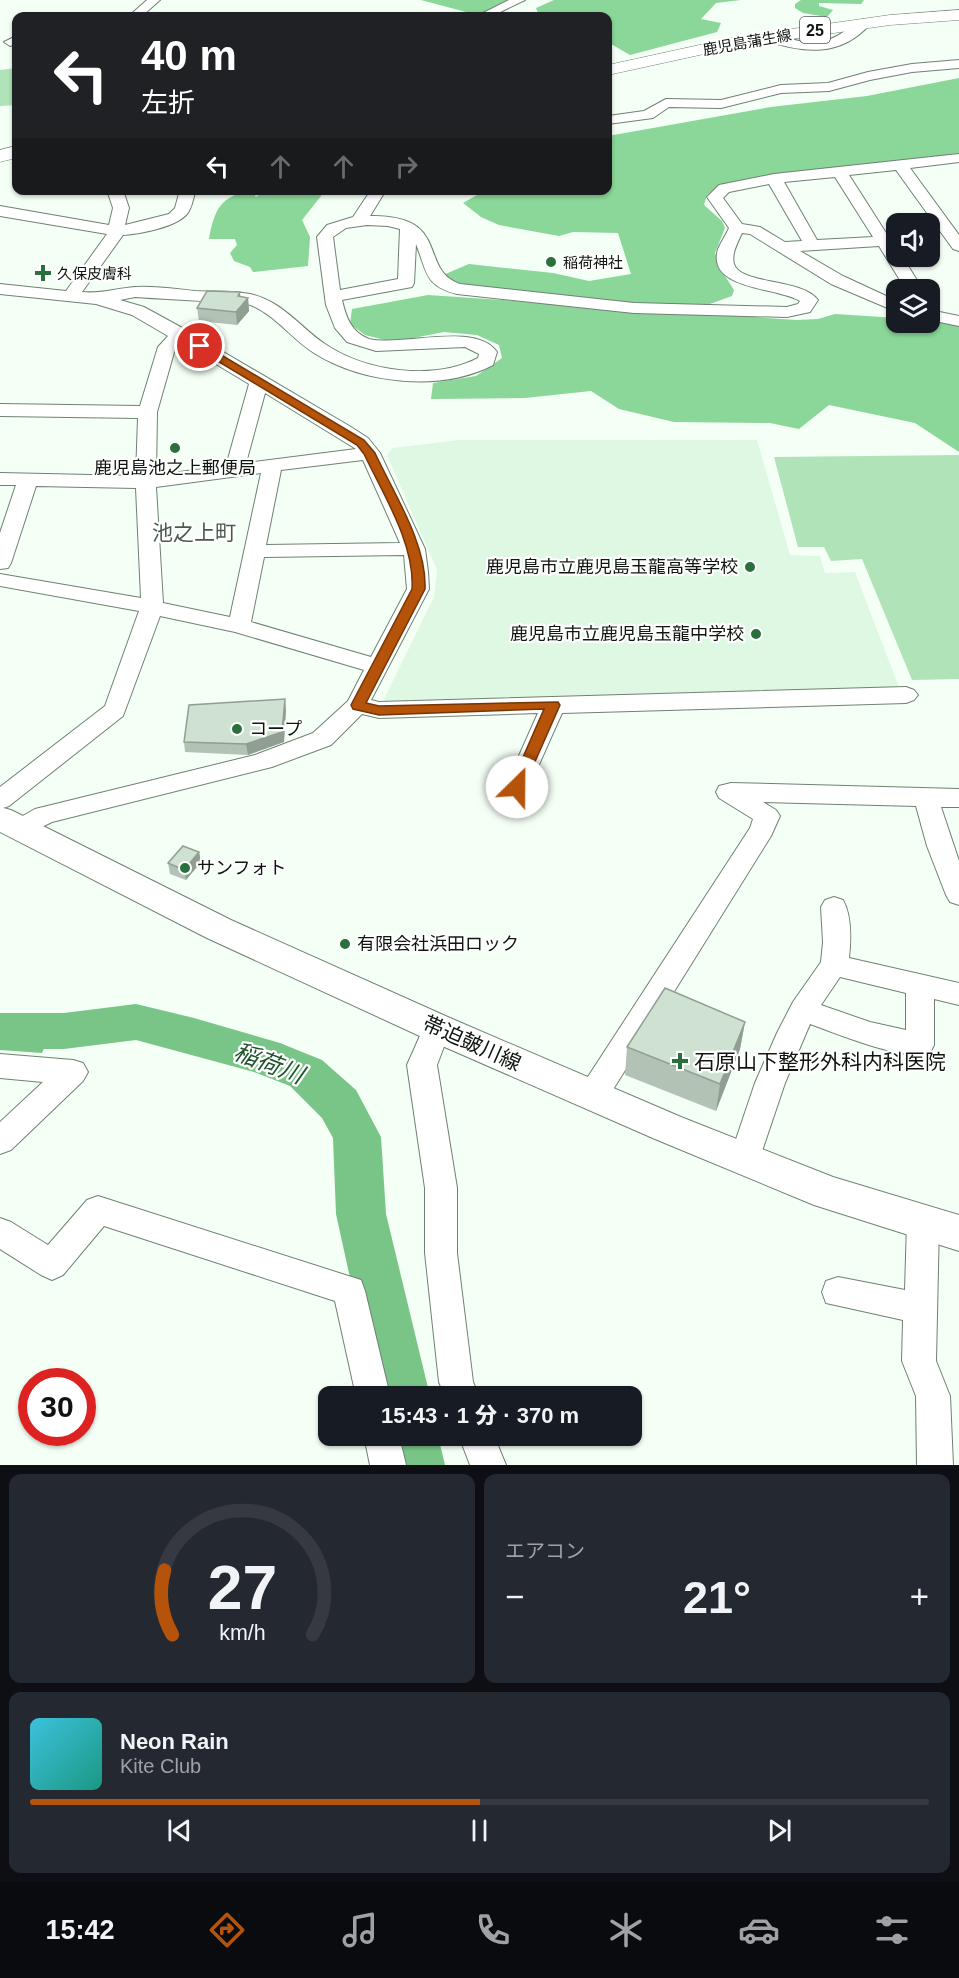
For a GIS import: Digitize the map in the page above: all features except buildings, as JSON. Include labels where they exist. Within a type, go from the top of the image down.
[{"type":"main road","name":"鹿児島蒲生線","points":[[612,69],[736,42],[865,23],[959,15]]},
{"type":"street","points":[[140,12],[154,0]]},
{"type":"street","points":[[492,12],[519,0]]},
{"type":"street","points":[[612,119],[648,114],[666,103],[721,104],[781,89],[829,87],[868,76],[912,68],[959,64]]},
{"type":"street","points":[[886,302],[846,285],[754,230],[737,228],[715,197],[717,192],[724,188],[774,179],[959,158]]},
{"type":"street","points":[[900,164],[957,240]]},
{"type":"street","points":[[839,171],[886,235]]},
{"type":"street","points":[[774,179],[812,245]]},
{"type":"street","points":[[71,295],[114,240],[121,208],[117,195]]},
{"type":"street","points":[[0,211],[116,231],[137,229],[175,217],[182,210],[186,195]]},
{"type":"street","points":[[359,221],[376,195]]},
{"type":"street","points":[[98,298],[135,292],[257,301],[321,350],[337,358],[371,369],[440,376],[465,372],[487,361],[488,352],[480,346],[466,342],[399,346],[365,344],[349,335],[336,312],[324,236],[334,227],[359,221],[392,222],[408,228],[422,240],[436,278],[442,284],[457,289],[634,308],[787,312],[804,308],[809,300],[805,295],[742,280],[727,268],[724,254],[737,228]]},
{"type":"street","points":[[333,296],[406,283],[408,228]]},
{"type":"street","points":[[940,239],[957,240]]},
{"type":"street","points":[[781,247],[886,240]]},
{"type":"street","points":[[0,289],[98,298],[138,311],[361,442],[370,453],[414,549],[419,571],[418,589],[379,667],[357,705],[322,739],[263,761],[219,773],[10,823]]},
{"type":"street","points":[[940,316],[959,321]]},
{"type":"street","points":[[0,800],[115,710],[152,607],[146,482],[148,412],[167,347],[180,334]]},
{"type":"street","points":[[234,471],[259,382]]},
{"type":"street","points":[[0,410],[148,412]]},
{"type":"street","points":[[0,479],[146,482],[370,453]]},
{"type":"street","points":[[239,626],[272,467]]},
{"type":"street","points":[[0,563],[28,481]]},
{"type":"street","points":[[253,551],[414,549]]},
{"type":"street","points":[[0,580],[152,607],[239,626],[379,667]]},
{"type":"street","points":[[357,705],[379,710],[906,695]]},
{"type":"street","points":[[517,787],[553,705]]},
{"type":"street","points":[[593,1095],[762,830],[767,816],[728,792],[959,798]]},
{"type":"street","points":[[926,798],[940,846],[959,895]]},
{"type":"street","name":"帯迫皷川線","points":[[10,823],[219,929],[437,1028],[744,1160],[828,1193],[959,1233]]},
{"type":"street","points":[[744,1160],[791,1033],[819,982],[834,965],[837,942],[834,907]]},
{"type":"street","points":[[834,965],[959,994]]},
{"type":"street","points":[[804,1010],[868,1033],[920,1045],[920,985]]},
{"type":"street","points":[[437,1028],[422,1065],[441,1188],[441,1252],[458,1386]]},
{"type":"street","points":[[0,1066],[73,1072],[0,1141]]},
{"type":"street","points":[[0,1232],[52,1265],[98,1210],[349,1291],[371,1386]]},
{"type":"street","points":[[922,1223],[919,1361],[933,1396],[935,1465]]},
{"type":"street","points":[[838,1292],[921,1308]]},
{"type":"street","points":[[384,1446],[388,1465]]},
{"type":"street","points":[[481,1446],[488,1465]]},
{"type":"shaded area","points":[[421,0],[517,0],[490,12],[466,12]]},
{"type":"shaded area","points":[[554,0],[741,0],[716,3],[701,19],[721,23],[717,32],[630,55],[612,45],[612,12],[538,12],[536,8]]},
{"type":"shaded area","points":[[801,0],[864,0],[861,4],[819,3],[819,6],[833,10],[827,17],[803,13],[795,8],[795,4]]},
{"type":"shaded area","points":[[12,68],[12,105],[0,106],[0,70]]},
{"type":"shaded area","points":[[959,78],[959,155],[776,174],[720,185],[707,195],[704,205],[722,221],[725,228],[715,253],[734,290],[732,296],[707,305],[633,304],[471,289],[443,275],[469,264],[553,273],[589,281],[631,274],[618,233],[573,232],[559,236],[499,225],[481,217],[463,203],[477,195],[612,195],[612,135],[771,107],[867,96]]},
{"type":"shaded area","points":[[236,195],[255,195],[256,197],[258,195],[321,195],[302,220],[310,237],[308,266],[253,272],[250,267],[234,261],[230,253],[237,245],[235,239],[209,239],[213,220],[226,200]]},
{"type":"shaded area","points":[[428,295],[797,320],[818,319],[835,314],[886,317],[886,333],[940,333],[940,322],[959,324],[959,452],[915,423],[829,405],[799,429],[770,423],[674,422],[619,409],[591,391],[525,398],[431,399],[433,383],[476,376],[502,358],[499,345],[477,335],[444,332],[393,342],[365,335],[350,324],[352,309]]},
{"type":"shaded area","points":[[459,440],[757,440],[790,555],[820,556],[825,573],[855,572],[900,690],[387,706],[384,699],[434,597],[437,570],[387,455],[393,448]]},
{"type":"shaded area","points":[[959,455],[959,679],[912,680],[862,559],[831,561],[824,547],[798,547],[774,457]]},
{"type":"shaded area","points":[[0,1013],[57,1016],[42,1053],[0,1050]]},
{"type":"waterway","name":"稲荷川","points":[[0,1031],[64,1031],[136,1022],[264,1056],[306,1073],[339,1104],[357,1137],[361,1214],[401,1386]]},
{"type":"waterway","name":"稲荷川","points":[[413,1446],[417,1465]]},
{"type":"place","name":"稲荷神社","points":[[551,262]]},
{"type":"place","name":"久保皮膚科","points":[[43,273]]},
{"type":"place","name":"鹿児島池之上郵便局","points":[[175,448]]},
{"type":"place","name":"鹿児島市立鹿児島玉龍高等学校","points":[[750,567]]},
{"type":"place","name":"鹿児島市立鹿児島玉龍中学校","points":[[756,634]]},
{"type":"place","name":"コープ","points":[[237,729]]},
{"type":"place","name":"サンフォト","points":[[185,868]]},
{"type":"place","name":"有限会社浜田ロック","points":[[345,944]]},
{"type":"place","name":"石原山下整形外科内科医院","points":[[680,1061]]},
{"type":"district","name":"池之上町","points":[[194,532]]},
{"type":"route","points":[[200,346],[361,442],[370,453],[414,549],[419,571],[418,589],[357,705],[379,710],[553,705],[517,787]]}]
